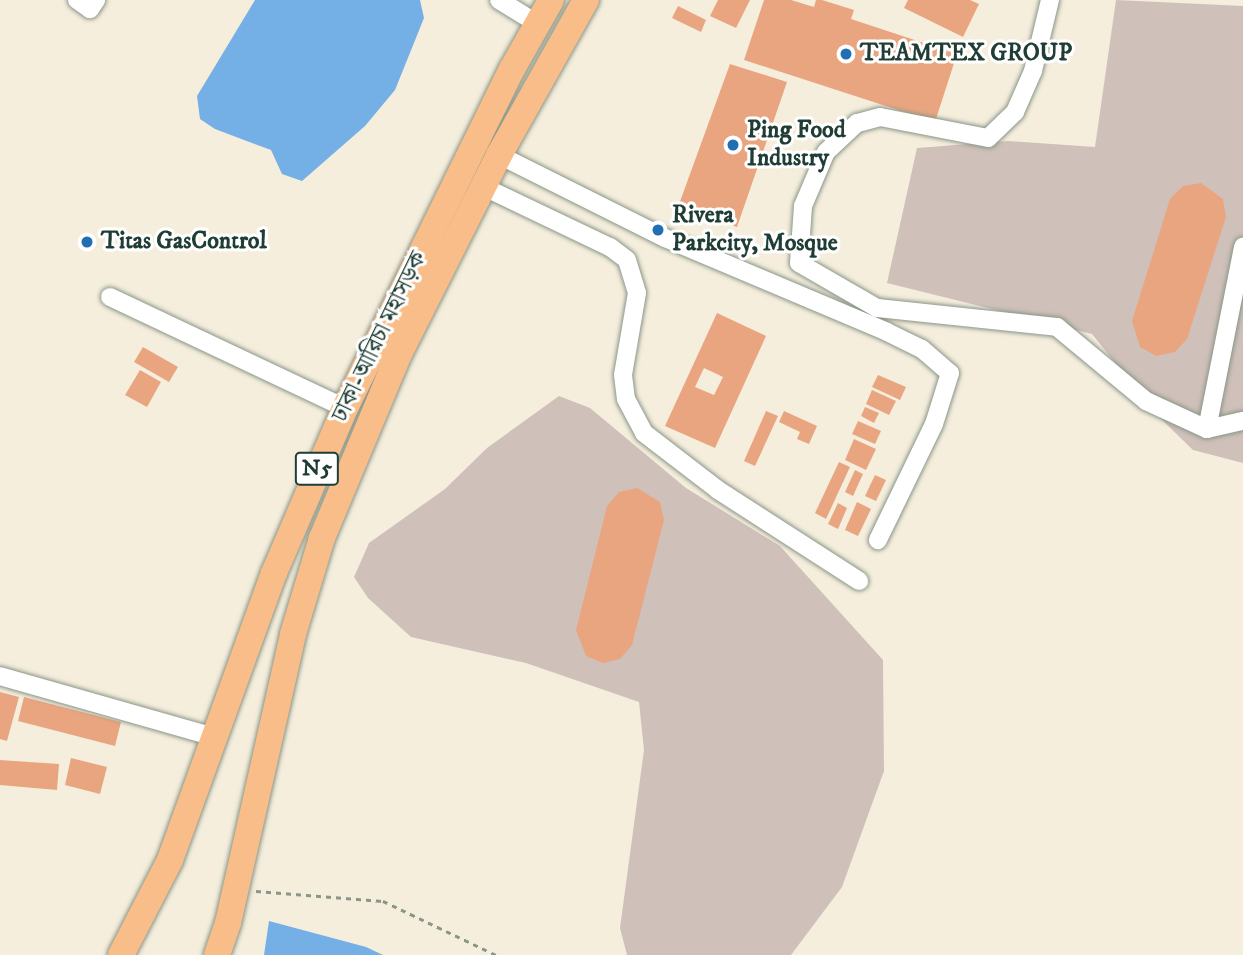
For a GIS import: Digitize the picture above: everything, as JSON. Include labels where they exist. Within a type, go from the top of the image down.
[{"type":"highway","name":"ঢাকা-আরিচা মহাসড়ক","points":[[121,955],[170,860],[211,736],[278,562],[345,408],[551,0]]},
{"type":"highway","name":"ঢাকা-আরিচা মহাসড়ক","points":[[217,955],[236,887],[293,635],[322,538],[399,354],[499,155],[586,0]]},
{"type":"highway","points":[[140,955],[170,860]]},
{"type":"street","points":[[77,0],[90,9],[96,0]]},
{"type":"street","points":[[499,0],[538,24]]},
{"type":"street","points":[[1050,0],[1033,71],[1020,101],[988,138],[880,117],[857,123],[826,152],[803,206],[799,263],[877,308],[1057,327],[1146,401],[1207,429],[1243,421]]},
{"type":"street","points":[[499,155],[665,238],[887,332],[922,349],[950,373],[934,424],[878,540]]},
{"type":"street","points":[[484,187],[610,247],[627,260],[637,293],[623,374],[626,399],[644,433],[718,490],[859,580]]},
{"type":"street","points":[[1207,429],[1243,247]]},
{"type":"street","points":[[110,297],[345,408]]},
{"type":"street","points":[[0,676],[211,736]]},
{"type":"path","points":[[236,887],[383,901],[496,955]]},
{"type":"shaded area","points":[[1116,0],[1243,6],[1243,463],[1193,450],[1157,415],[1092,334],[887,283],[917,148],[1008,141],[1095,147]]},
{"type":"shaded area","points":[[559,396],[590,408],[686,488],[780,546],[883,660],[884,771],[842,887],[791,955],[627,955],[620,928],[644,750],[639,702],[526,663],[411,637],[368,598],[354,577],[369,543],[445,489],[487,448]]},
{"type":"water","points":[[255,0],[420,0],[424,18],[395,90],[365,126],[302,181],[282,174],[271,150],[215,129],[200,119],[197,96]]},
{"type":"water","points":[[269,921],[366,947],[383,955],[264,955]]},
{"type":"building","points":[[718,0],[750,0],[736,28],[710,16]]},
{"type":"building","points":[[764,0],[791,0],[814,7],[816,0],[822,0],[854,10],[851,19],[957,54],[935,122],[744,60]]},
{"type":"building","points":[[908,0],[970,0],[979,4],[963,37],[904,8]]},
{"type":"building","points":[[678,6],[706,20],[701,32],[672,18]]},
{"type":"building","name":"Ping Food Industry","points":[[730,64],[787,82],[737,227],[678,207]]},
{"type":"building","points":[[1201,183],[1223,199],[1226,217],[1187,339],[1175,352],[1156,356],[1140,347],[1132,321],[1170,199],[1183,186]]},
{"type":"building","points":[[717,313],[766,336],[715,448],[665,426]],"holes":[[[704,368],[723,377],[714,395],[695,387]]]},
{"type":"building","points":[[143,347],[178,367],[169,382],[134,362]]},
{"type":"building","points":[[140,370],[161,382],[147,407],[125,395]]},
{"type":"building","points":[[878,375],[906,387],[900,400],[872,387]]},
{"type":"building","points":[[872,390],[896,401],[889,415],[866,404]]},
{"type":"building","points":[[865,407],[879,413],[874,423],[861,416]]},
{"type":"building","points":[[766,411],[778,416],[755,466],[744,461]]},
{"type":"building","points":[[784,411],[817,426],[809,444],[797,439],[800,432],[779,422]]},
{"type":"building","points":[[858,421],[881,431],[875,444],[852,434]]},
{"type":"building","points":[[854,439],[876,449],[866,470],[845,460]]},
{"type":"building","points":[[839,462],[850,467],[826,519],[815,513]]},
{"type":"building","points":[[855,470],[863,474],[853,496],[845,492]]},
{"type":"building","points":[[875,475],[886,480],[876,501],[865,496]]},
{"type":"building","points":[[637,488],[660,502],[664,520],[632,645],[620,659],[603,663],[586,656],[576,630],[607,506],[619,492]]},
{"type":"building","points":[[857,502],[871,509],[858,536],[845,530]]},
{"type":"building","points":[[838,503],[847,508],[838,529],[828,524]]},
{"type":"building","points":[[0,692],[19,697],[7,741],[0,739]]},
{"type":"building","points":[[24,697],[121,722],[115,746],[18,721]]},
{"type":"building","points":[[71,758],[107,767],[100,794],[65,785]]},
{"type":"building","points":[[0,760],[59,764],[57,790],[0,785]]},
{"type":"place","name":"TEAMTEX GROUP","points":[[846,54]]},
{"type":"place","name":"Ping Food Industry","points":[[733,145]]},
{"type":"place","name":"Rivera Parkcity, Mosque","points":[[658,230]]},
{"type":"place","name":"Titas GasControl","points":[[87,242]]}]
